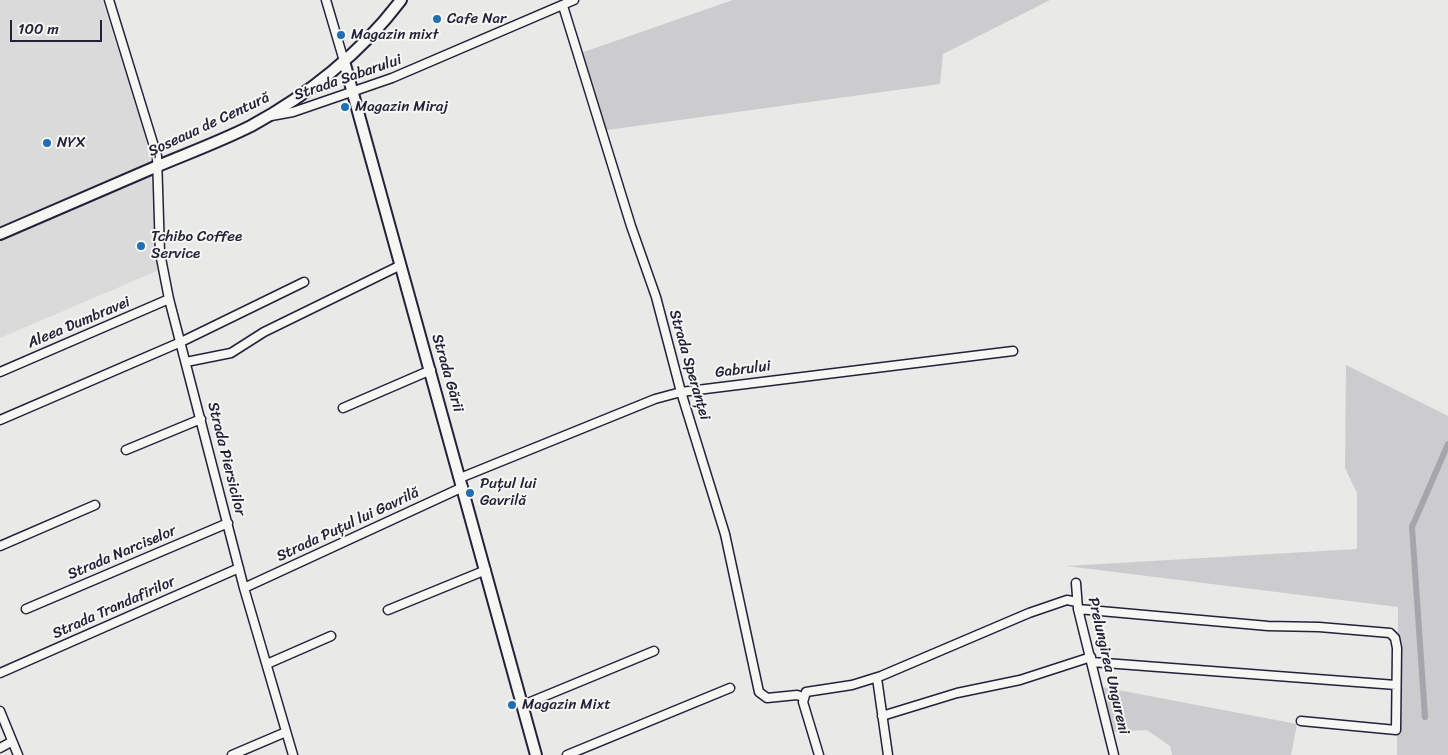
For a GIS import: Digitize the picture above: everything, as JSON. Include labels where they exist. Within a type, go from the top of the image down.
[{"type":"main road","name":"Șoseaua de Centură","points":[[0,234],[227,137],[266,117],[309,90],[344,61],[373,33],[401,0]]},
{"type":"main road","name":"Strada Gării","points":[[344,61],[536,755]]},
{"type":"street","name":"Strada Piersicilor","points":[[109,0],[157,156],[160,253],[169,299],[244,588],[293,755]]},
{"type":"street","name":"Strada Gării","points":[[326,0],[344,61]]},
{"type":"street","name":"Strada Sabarului","points":[[266,117],[293,112],[352,93],[410,71],[574,0]]},
{"type":"street","name":"Strada Speranței","points":[[563,6],[631,226],[656,297],[681,392],[725,534],[759,692],[767,698],[797,695],[852,685],[877,678],[1029,613],[1067,600],[1078,605],[1268,626],[1319,627],[1390,634],[1395,638],[1397,648],[1396,685]]},
{"type":"street","points":[[186,362],[231,353],[264,332],[401,265]]},
{"type":"street","points":[[0,420],[181,342],[304,282]]},
{"type":"street","name":"Aleea Dumbravei","points":[[0,372],[169,299]]},
{"type":"street","name":"Gabrului","points":[[462,482],[654,399],[681,392],[1013,351]]},
{"type":"street","points":[[343,408],[430,370]]},
{"type":"street","points":[[126,450],[201,419]]},
{"type":"street","name":"Strada Puțul lui Gavrilă","points":[[244,588],[462,482]]},
{"type":"street","points":[[0,546],[95,505]]},
{"type":"street","name":"Strada Narciselor","points":[[26,608],[228,523]]},
{"type":"street","name":"Strada Trandafirilor","points":[[0,673],[239,568]]},
{"type":"street","points":[[388,610],[486,570]]},
{"type":"street","name":"Prelungirea Ungureni","points":[[1076,583],[1078,605],[1114,755]]},
{"type":"street","points":[[267,664],[331,636]]},
{"type":"street","points":[[523,705],[654,651]]},
{"type":"street","points":[[882,716],[957,694],[1020,680],[1092,659],[1396,685],[1396,730],[1301,721]]},
{"type":"street","points":[[877,678],[888,755]]},
{"type":"street","points":[[567,755],[730,688]]},
{"type":"street","points":[[805,694],[819,755]]},
{"type":"street","points":[[0,711],[11,742],[18,755]]},
{"type":"street","points":[[232,755],[286,732]]},
{"type":"street","points":[[0,748],[11,742]]},
{"type":"shaded area","points":[[0,0],[102,0],[142,124],[150,158],[157,271],[0,338]]},
{"type":"shaded area","points":[[733,0],[1050,0],[943,54],[940,84],[600,131],[575,55]]},
{"type":"shaded area","points":[[1346,365],[1448,416],[1448,755],[1397,755],[1398,607],[1066,566],[1357,549],[1357,493],[1345,468]]},
{"type":"shaded area","points":[[1102,687],[1297,724],[1291,755],[1172,755],[1170,746],[1147,730],[1112,732]]},
{"type":"waterway","points":[[1425,717],[1412,527],[1448,444]]},
{"type":"place","name":"Cafe Nar","points":[[437,19]]},
{"type":"place","name":"Magazin mixt","points":[[341,35]]},
{"type":"place","name":"Magazin Miraj","points":[[345,107]]},
{"type":"place","name":"NYX","points":[[47,143]]},
{"type":"place","name":"Tchibo Coffee Service","points":[[141,246]]},
{"type":"place","name":"Puțul lui Gavrilă","points":[[470,493]]},
{"type":"place","name":"Magazin Mixt","points":[[512,705]]}]
